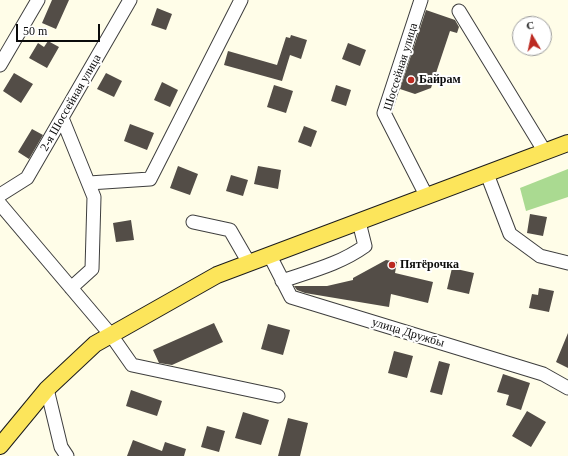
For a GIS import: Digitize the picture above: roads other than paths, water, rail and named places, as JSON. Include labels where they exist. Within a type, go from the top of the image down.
[{"type":"main road","points":[[0,446],[47,388],[95,344],[217,275],[568,143]]},
{"type":"street","points":[[0,65],[38,0]]},
{"type":"street","name":"2-я Шоссейная улица","points":[[0,195],[27,178],[130,0]]},
{"type":"street","points":[[89,183],[150,179],[241,0]]},
{"type":"street","name":"Шоссейная улица","points":[[421,0],[384,113],[427,197]]},
{"type":"street","points":[[459,11],[545,152]]},
{"type":"street","points":[[62,118],[94,197],[92,270],[71,288]]},
{"type":"street","points":[[487,174],[510,234],[540,256],[568,263]]},
{"type":"street","points":[[0,204],[111,335],[132,365],[278,396]]},
{"type":"street","points":[[193,222],[230,230],[249,263]]},
{"type":"street","points":[[282,281],[332,264],[365,246],[360,222]]},
{"type":"street","name":"улица Дружбы","points":[[270,256],[291,297],[543,374],[568,388]]},
{"type":"street","points":[[47,388],[61,447],[67,456]]},
{"type":"place","name":"Байрам","points":[[411,80]]},
{"type":"place","name":"Пятёрочка","points":[[392,265]]}]
